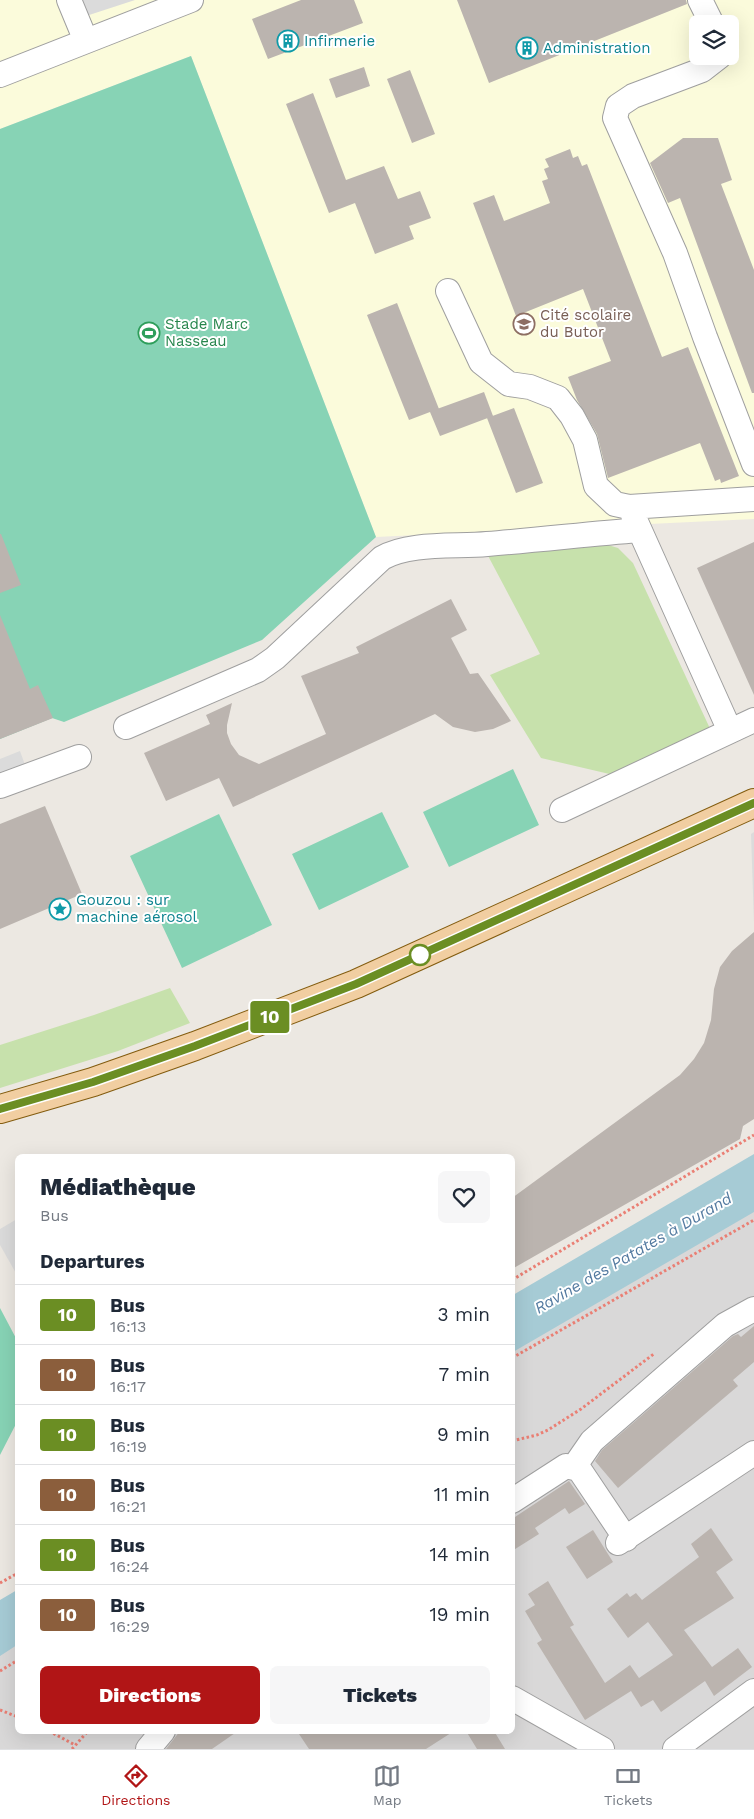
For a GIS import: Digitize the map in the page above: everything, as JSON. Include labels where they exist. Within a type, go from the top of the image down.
[{"type":"main road","points":[[0,1109],[103,1079],[356,984],[754,803]]},
{"type":"street","points":[[68,0],[86,41]]},
{"type":"street","points":[[0,75],[191,0]]},
{"type":"street","points":[[700,0],[708,15]]},
{"type":"street","points":[[708,65],[702,70],[633,96],[618,106],[616,118],[675,253],[754,464]]},
{"type":"street","points":[[448,291],[481,362],[509,384],[530,387],[558,398],[572,416],[585,440],[596,486],[615,504],[629,507],[754,499]]},
{"type":"street","points":[[629,507],[730,731]]},
{"type":"street","points":[[126,727],[258,670],[275,658],[382,558],[392,552],[420,548],[488,544],[639,530]]},
{"type":"street","points":[[562,810],[754,720]]},
{"type":"street","points":[[0,786],[79,757]]},
{"type":"street","points":[[574,1467],[592,1441],[725,1326],[754,1309]]},
{"type":"street","points":[[515,1499],[566,1466],[574,1467],[579,1470],[622,1541],[754,1453]]},
{"type":"street","points":[[675,1749],[754,1691]]},
{"type":"street","points":[[515,1700],[602,1749]]},
{"type":"street","points":[[148,1749],[160,1734]]},
{"type":"path","points":[[515,1278],[754,1135]]},
{"type":"path","points":[[515,1356],[754,1220]]},
{"type":"path","points":[[515,1440],[537,1435],[548,1430],[656,1353]]},
{"type":"path","points":[[0,1583],[15,1575]]},
{"type":"path","points":[[0,1671],[15,1662]]},
{"type":"path","points":[[0,1710],[15,1716]]},
{"type":"path","points":[[55,1734],[76,1745]]},
{"type":"path","points":[[72,1749],[85,1734]]},
{"type":"shaded area","name":"Cité scolaire du Butor","points":[[0,0],[754,0],[754,519],[376,537],[191,56],[0,129]]},
{"type":"shaded area","points":[[76,0],[135,0],[83,17]]},
{"type":"shaded area","points":[[20,751],[29,776],[0,786],[0,759]]},
{"type":"shaded area","points":[[754,832],[754,923],[751,834]]},
{"type":"shaded area","points":[[754,1168],[754,1749],[0,1749],[0,1604],[15,1595],[15,1734],[515,1734],[515,1307]]},
{"type":"shaded area","points":[[15,1220],[15,1271],[0,1245],[0,1229]]},
{"type":"green space","name":"Stade Marc Nasseau","points":[[191,56],[376,537],[262,640],[64,722],[52,718],[0,739],[0,129]]},
{"type":"green space","points":[[601,543],[618,548],[633,563],[713,735],[618,776],[541,758],[490,675],[540,654],[486,552]]},
{"type":"green space","points":[[513,769],[539,825],[449,867],[423,812]]},
{"type":"green space","points":[[382,812],[409,867],[319,910],[292,854]]},
{"type":"green space","points":[[219,814],[272,925],[182,968],[130,856]]},
{"type":"green space","points":[[170,988],[190,1023],[118,1051],[0,1088],[0,1045]]},
{"type":"green space","points":[[0,1308],[15,1336],[15,1426],[0,1455]]},
{"type":"water","name":"Ravine des Patates à Durand","points":[[754,1154],[754,1212],[515,1351],[515,1294]]},
{"type":"water","points":[[15,1591],[15,1646],[0,1656],[0,1600]]},
{"type":"building","name":"Infirmerie","points":[[301,0],[354,0],[363,23],[268,59],[252,19]]},
{"type":"building","name":"Administration","points":[[457,0],[686,0],[687,4],[489,83]]},
{"type":"building","points":[[364,67],[370,86],[336,98],[329,79]]},
{"type":"building","points":[[410,70],[435,134],[412,143],[387,79]]},
{"type":"building","points":[[313,93],[346,180],[384,166],[398,199],[420,191],[431,218],[409,226],[414,239],[375,254],[355,203],[329,213],[286,104]]},
{"type":"building","points":[[683,138],[718,138],[732,180],[721,184],[754,270],[754,393],[752,393],[680,198],[668,203],[650,163]]},
{"type":"building","points":[[570,149],[573,158],[578,156],[582,166],[587,164],[662,357],[688,347],[739,476],[721,483],[720,479],[715,481],[700,443],[608,478],[597,434],[577,400],[568,377],[611,361],[583,289],[516,316],[473,203],[494,195],[504,221],[550,203],[542,181],[548,179],[544,169],[549,167],[545,159]]},
{"type":"building","points":[[397,303],[439,408],[484,392],[493,416],[440,436],[430,412],[409,420],[367,315]]},
{"type":"building","points":[[514,408],[543,483],[516,493],[487,418]]},
{"type":"building","points":[[0,534],[21,585],[0,593]]},
{"type":"building","points":[[754,542],[754,695],[697,568]]},
{"type":"building","points":[[451,599],[467,630],[451,638],[470,674],[478,673],[511,721],[493,729],[475,732],[453,727],[435,714],[233,807],[219,778],[166,801],[144,753],[210,724],[206,715],[232,703],[227,725],[227,733],[231,744],[239,755],[259,764],[326,734],[301,676],[359,653],[356,647]]},
{"type":"building","points":[[0,615],[30,689],[38,685],[53,718],[0,739]]},
{"type":"building","points":[[45,806],[82,894],[0,929],[0,824]]},
{"type":"building","points":[[754,932],[754,1119],[743,1126],[740,1139],[515,1267],[515,1196],[680,1075],[694,1059],[704,1043],[711,1020],[714,989],[720,967],[732,951]]},
{"type":"building","points":[[754,1326],[754,1362],[733,1380],[738,1386],[618,1488],[595,1461],[602,1450],[733,1336],[738,1334],[741,1337]]},
{"type":"building","points":[[569,1481],[585,1504],[569,1514],[565,1508],[535,1528],[539,1534],[515,1549],[515,1517]]},
{"type":"building","points":[[711,1528],[733,1560],[716,1572],[734,1598],[684,1630],[712,1667],[738,1648],[752,1667],[714,1696],[705,1681],[661,1712],[653,1700],[641,1707],[631,1691],[585,1720],[537,1643],[542,1640],[525,1611],[535,1605],[528,1594],[548,1581],[574,1625],[570,1627],[605,1683],[630,1665],[639,1678],[673,1655],[648,1622],[628,1638],[607,1609],[627,1593],[630,1597],[636,1593],[642,1600],[699,1557],[691,1544]]},
{"type":"building","points":[[593,1530],[613,1562],[587,1579],[566,1547]]},
{"type":"building","points":[[178,1734],[234,1734],[212,1749],[166,1749]]},
{"type":"building","points":[[299,1734],[449,1734],[426,1749],[309,1749]]},
{"type":"building","points":[[468,1734],[496,1734],[505,1749],[477,1749]]},
{"type":"bus line","name":"10","points":[[0,1109],[93,1082],[195,1046],[356,984],[754,803]]},
{"type":"place","name":"Infirmerie","points":[[288,41]]},
{"type":"place","name":"Administration","points":[[527,48]]},
{"type":"place","name":"Cité scolaire du Butor","points":[[524,324]]},
{"type":"place","name":"Stade Marc Nasseau","points":[[149,333]]},
{"type":"place","name":"Gouzou : sur machine aérosol","points":[[60,909]]}]
